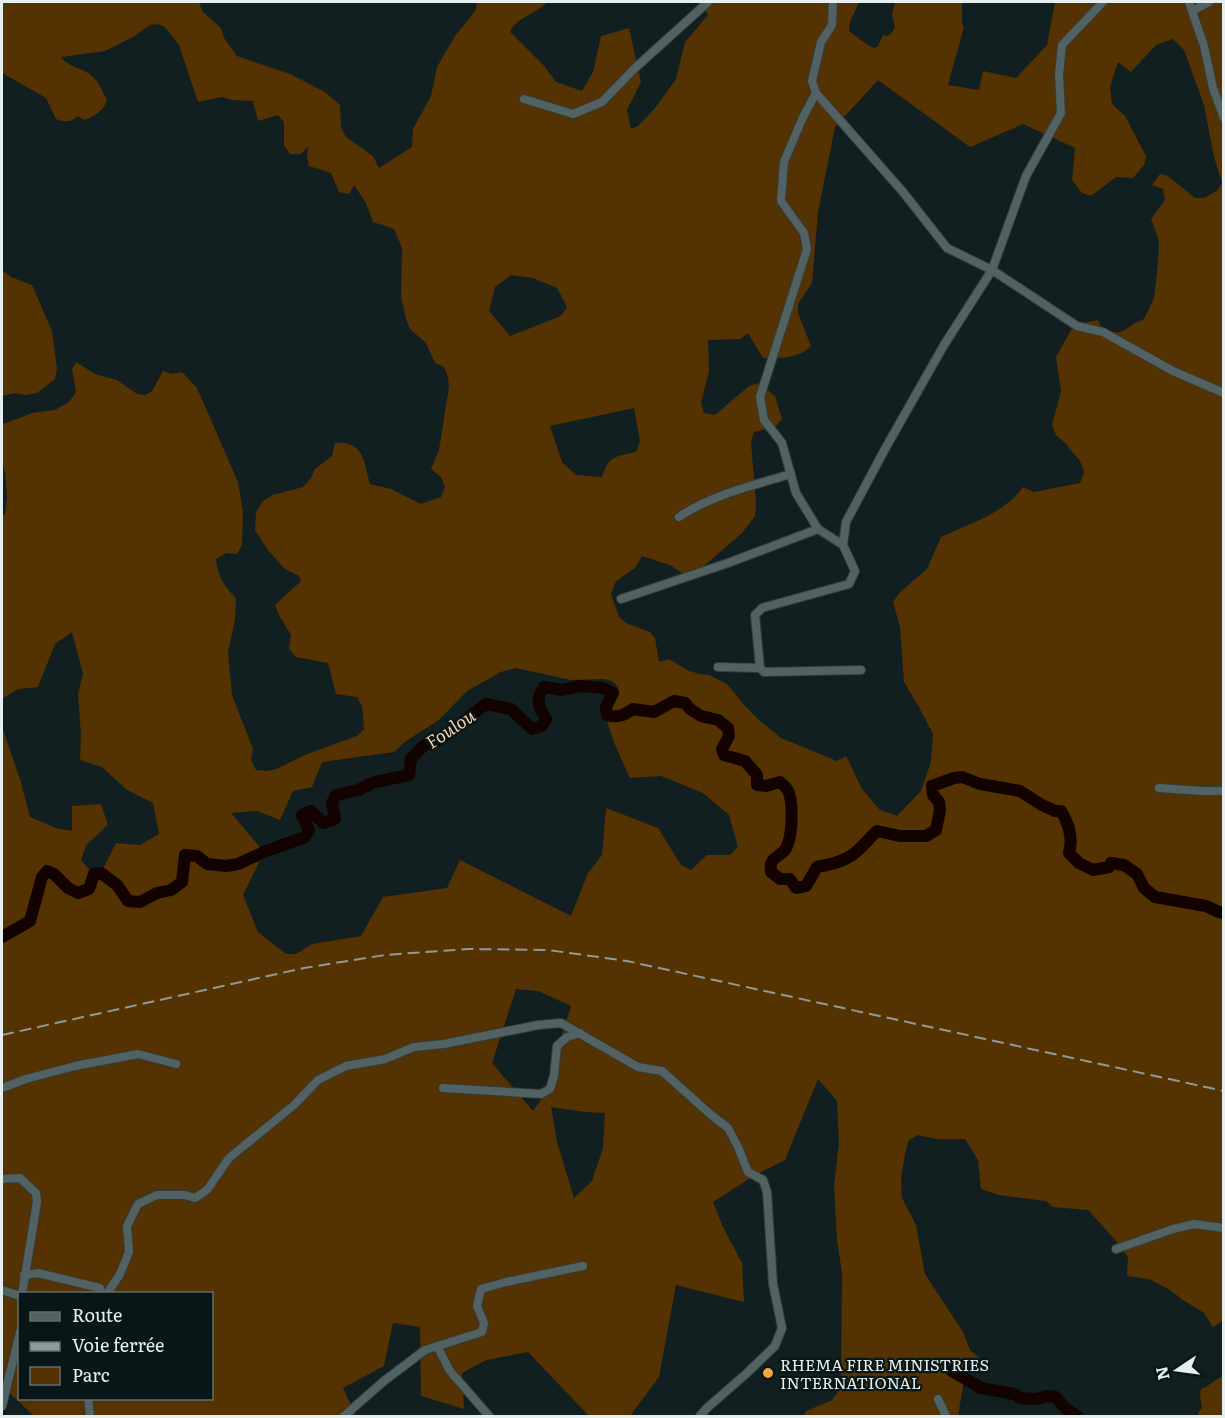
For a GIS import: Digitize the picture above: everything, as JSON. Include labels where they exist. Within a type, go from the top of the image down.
[{"type":"street","points":[[524,99],[573,114],[602,102],[634,69],[708,2]]},
{"type":"street","points":[[833,2],[832,25],[821,42],[812,81],[816,93],[903,192],[947,248],[992,270],[1077,326],[1103,332],[1173,370],[1224,393]]},
{"type":"street","points":[[760,668],[755,615],[762,608],[849,584],[855,571],[843,545],[846,522],[944,345],[992,270],[1026,176],[1061,112],[1059,75],[1062,45],[1102,2]]},
{"type":"street","points":[[1188,2],[1204,46],[1213,88],[1224,118]]},
{"type":"street","points":[[1191,11],[1209,2]]},
{"type":"street","points":[[816,93],[784,162],[781,201],[804,233],[807,249],[760,398],[764,420],[782,443],[796,493],[818,529],[843,545]]},
{"type":"street","points":[[679,517],[689,510],[741,488],[791,474]]},
{"type":"street","points":[[621,599],[728,563],[818,529]]},
{"type":"street","points":[[718,667],[760,668],[764,672],[861,670]]},
{"type":"street","points":[[1159,788],[1224,791]]},
{"type":"street","points":[[106,1292],[120,1274],[129,1252],[127,1226],[138,1204],[157,1195],[185,1195],[195,1198],[207,1190],[229,1158],[294,1105],[318,1080],[346,1066],[385,1059],[414,1047],[444,1044],[538,1025],[561,1023],[638,1067],[662,1071],[728,1128],[748,1172],[763,1180],[767,1192],[773,1284],[782,1328],[775,1346],[700,1416]]},
{"type":"street","points":[[443,1088],[541,1094],[550,1089],[554,1076],[557,1046],[567,1037],[580,1033]]},
{"type":"street","points":[[2,1088],[75,1066],[138,1054],[176,1064]]},
{"type":"street","points":[[2,1179],[20,1178],[36,1193],[21,1292]]},
{"type":"street","points":[[1116,1249],[1194,1224],[1224,1228]]},
{"type":"street","points":[[344,1416],[424,1350],[482,1332],[484,1323],[477,1306],[481,1289],[583,1266]]},
{"type":"street","points":[[24,1275],[38,1273],[100,1288],[104,1292]]},
{"type":"street","points":[[2,1290],[18,1294]]},
{"type":"street","points":[[2,1406],[18,1340]]},
{"type":"street","points":[[437,1346],[450,1371],[489,1416]]},
{"type":"street","points":[[938,1399],[946,1416]]},
{"type":"street","points":[[88,1400],[90,1416]]},
{"type":"green space","points":[[2,2],[199,2],[202,11],[221,28],[224,38],[237,56],[290,74],[325,92],[340,105],[341,127],[346,137],[373,156],[379,168],[412,147],[413,129],[431,96],[437,67],[455,36],[476,10],[477,2],[547,2],[517,23],[510,32],[545,67],[556,82],[582,91],[593,72],[601,36],[629,28],[641,82],[627,110],[631,129],[638,126],[656,107],[676,79],[685,42],[708,15],[700,2],[859,2],[850,22],[849,31],[874,48],[878,46],[883,35],[891,34],[895,27],[892,15],[895,2],[962,2],[964,27],[948,85],[979,90],[983,71],[1016,78],[1047,45],[1055,2],[1223,2],[1224,1319],[1221,1322],[1213,1327],[1204,1313],[1170,1290],[1149,1279],[1127,1276],[1128,1257],[1088,1210],[1053,1207],[1046,1201],[999,1195],[981,1189],[978,1160],[965,1139],[936,1139],[918,1135],[909,1140],[906,1149],[901,1178],[902,1198],[916,1225],[925,1274],[963,1332],[970,1350],[983,1361],[966,1368],[958,1416],[804,1416],[806,1411],[832,1400],[841,1388],[842,1273],[837,1240],[834,1185],[839,1143],[837,1101],[818,1079],[785,1160],[752,1177],[713,1202],[742,1263],[744,1302],[676,1285],[659,1377],[630,1416],[589,1416],[528,1352],[486,1360],[462,1373],[464,1409],[421,1396],[420,1327],[393,1323],[384,1366],[343,1388],[356,1416],[34,1416],[2,1386],[2,727],[30,817],[56,828],[72,831],[72,806],[101,804],[108,825],[86,845],[81,860],[93,874],[101,873],[116,843],[140,845],[159,834],[153,803],[127,790],[102,767],[80,760],[78,694],[83,674],[72,632],[55,644],[38,687],[18,689],[2,699],[2,516],[5,514],[7,497],[2,462],[2,424],[32,413],[55,410],[69,402],[76,392],[72,369],[76,362],[95,374],[117,380],[137,394],[145,395],[152,391],[163,371],[172,374],[182,372],[197,388],[238,482],[243,512],[242,545],[237,554],[226,553],[216,559],[222,580],[236,598],[235,620],[228,652],[232,695],[253,749],[251,760],[256,770],[267,771],[357,736],[364,729],[362,706],[357,697],[336,694],[328,663],[296,657],[289,649],[291,635],[275,605],[301,581],[299,576],[285,569],[267,549],[255,530],[256,512],[263,501],[273,495],[303,487],[315,469],[332,456],[335,443],[345,443],[357,449],[364,461],[370,484],[391,489],[421,504],[441,497],[445,487],[441,477],[431,469],[439,450],[449,387],[444,367],[435,363],[426,343],[410,329],[406,319],[401,297],[402,248],[394,229],[373,222],[366,203],[354,185],[349,194],[339,192],[331,173],[309,166],[308,146],[301,154],[290,154],[284,145],[284,122],[278,115],[258,121],[253,101],[222,97],[198,102],[179,45],[165,27],[158,24],[150,25],[133,37],[105,51],[61,57],[68,64],[86,72],[100,86],[107,100],[104,107],[92,117],[84,120],[78,116],[67,121],[56,119],[46,98],[2,73]],"holes":[[[1173,39],[1184,50],[1204,105],[1214,157],[1222,182],[1218,190],[1204,198],[1195,198],[1168,176],[1160,174],[1152,185],[1163,189],[1165,200],[1151,219],[1159,240],[1158,263],[1154,298],[1144,319],[1122,332],[1102,331],[1098,320],[1074,325],[1056,357],[1061,391],[1052,425],[1056,435],[1080,461],[1084,472],[1080,483],[1034,492],[1023,487],[997,511],[941,537],[927,569],[899,593],[893,602],[900,627],[904,682],[933,734],[931,762],[921,791],[897,816],[880,810],[862,789],[846,756],[837,761],[781,738],[758,719],[727,684],[709,675],[687,670],[669,659],[659,662],[655,638],[650,632],[626,623],[619,617],[611,594],[616,581],[635,568],[642,556],[670,565],[688,577],[697,572],[742,533],[755,516],[751,442],[754,432],[775,427],[782,419],[775,396],[759,383],[749,386],[715,415],[704,413],[701,403],[709,371],[708,340],[740,339],[748,333],[763,358],[795,356],[811,346],[798,313],[798,304],[812,283],[818,212],[835,127],[878,80],[970,147],[1023,124],[1075,148],[1072,180],[1082,193],[1091,196],[1116,177],[1133,178],[1144,165],[1146,156],[1125,116],[1112,104],[1110,87],[1118,62],[1131,72],[1156,45]],[[511,275],[533,278],[557,288],[567,307],[561,316],[510,336],[489,311],[495,287]],[[634,408],[640,441],[636,452],[610,461],[602,477],[576,475],[562,462],[550,426]],[[516,668],[571,680],[604,679],[612,681],[619,688],[607,703],[606,716],[630,778],[661,776],[703,793],[729,815],[738,847],[730,855],[707,855],[691,870],[681,865],[658,828],[606,808],[602,855],[588,873],[571,916],[460,860],[447,888],[383,897],[361,936],[312,944],[296,954],[286,954],[258,932],[243,895],[264,852],[231,813],[257,811],[280,820],[293,791],[312,787],[322,762],[394,752],[406,741],[439,720],[467,691],[501,672]],[[516,989],[538,991],[571,1006],[561,1038],[552,1085],[533,1111],[492,1063]],[[551,1107],[605,1113],[603,1148],[592,1181],[574,1198],[557,1142]]]},
{"type":"green space","points":[[2,270],[11,277],[32,285],[52,331],[57,368],[55,379],[37,393],[26,395],[15,393],[2,396]]},
{"type":"green space","points":[[1223,1376],[1223,1416],[1198,1416],[1202,1408],[1201,1389]]},
{"type":"waterway","name":"Foulou","points":[[2,937],[30,921],[42,877],[47,871],[78,893],[89,889],[94,874],[101,873],[117,885],[128,901],[140,902],[157,893],[171,890],[182,882],[185,855],[197,856],[207,864],[226,866],[238,864],[305,837],[309,830],[302,815],[311,811],[323,823],[335,819],[332,803],[336,795],[358,790],[375,782],[409,775],[411,759],[423,746],[439,740],[486,704],[511,709],[532,729],[542,726],[546,719],[539,703],[539,696],[544,687],[562,690],[580,686],[603,688],[613,693],[606,707],[607,715],[620,716],[633,709],[654,712],[674,701],[685,703],[701,716],[718,720],[728,728],[729,736],[722,749],[724,755],[745,761],[757,775],[757,785],[766,786],[780,782],[789,794],[792,810],[790,837],[785,850],[772,861],[771,872],[780,879],[790,879],[796,888],[806,886],[817,867],[845,859],[877,831],[900,836],[926,836],[936,830],[940,810],[939,802],[933,795],[932,786],[962,777],[980,784],[1020,791],[1042,805],[1055,811],[1061,811],[1070,832],[1069,853],[1079,863],[1093,870],[1109,867],[1111,863],[1124,865],[1137,874],[1144,888],[1155,897],[1206,906],[1224,913]]},
{"type":"waterway","points":[[952,1371],[981,1388],[1014,1394],[1020,1398],[1056,1397],[1065,1408],[1077,1416]]},
{"type":"railway","points":[[2,1035],[304,968],[385,955],[468,949],[548,950],[627,961],[1224,1091]]},
{"type":"place","name":"RHEMA FIRE MINISTRIES INTERNATIONAL","points":[[768,1373]]}]
